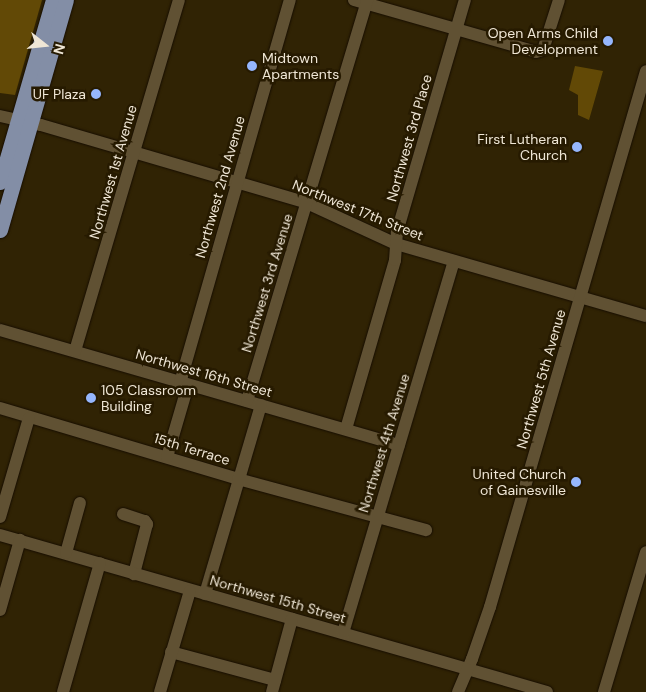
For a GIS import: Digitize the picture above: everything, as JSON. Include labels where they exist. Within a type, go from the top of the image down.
[{"type":"main road","points":[[0,230],[53,0]]},
{"type":"main road","points":[[0,182],[24,122],[66,0]]},
{"type":"street","name":"Northwest 1st Avenue","points":[[75,351],[179,0]]},
{"type":"street","name":"Northwest 2nd Avenue","points":[[167,457],[236,184],[290,0]]},
{"type":"street","name":"Northwest 3rd Place","points":[[346,429],[395,260],[397,232],[465,0]]},
{"type":"street","points":[[362,1],[536,52],[543,50],[559,0]]},
{"type":"street","name":"Northwest 3rd Avenue","points":[[247,401],[307,203],[362,1]]},
{"type":"street","name":"Northwest 5th Avenue","points":[[458,692],[490,608],[646,71]]},
{"type":"street","name":"Northwest 17th Street","points":[[0,116],[134,152],[236,184],[307,203],[396,244],[646,316]]},
{"type":"street","name":"Northwest 4th Avenue","points":[[343,633],[454,261]]},
{"type":"street","name":"Northwest 16th Street","points":[[0,330],[399,445]]},
{"type":"street","points":[[205,594],[261,406]]},
{"type":"street","name":"15th Terrace","points":[[0,408],[238,479],[426,530]]},
{"type":"street","points":[[0,517],[29,418]]},
{"type":"street","points":[[66,554],[80,503]]},
{"type":"street","points":[[123,514],[145,521],[147,524],[134,574]]},
{"type":"street","name":"Northwest 15th Street","points":[[0,535],[547,692]]},
{"type":"street","points":[[0,610],[20,540]]},
{"type":"street","points":[[604,692],[646,552]]},
{"type":"street","points":[[63,692],[100,564]]},
{"type":"street","points":[[160,692],[190,591]]},
{"type":"street","points":[[171,652],[274,686],[292,619]]},
{"type":"shaded area","points":[[0,0],[42,0],[15,95],[0,93]]},
{"type":"shaded area","points":[[575,66],[603,71],[589,120],[578,115],[578,95],[569,90]]},
{"type":"place","name":"Open Arms Child Development","points":[[608,41]]},
{"type":"place","name":"Midtown Apartments","points":[[252,66]]},
{"type":"place","name":"UF Plaza","points":[[96,94]]},
{"type":"place","name":"First Lutheran Church","points":[[577,147]]},
{"type":"place","name":"105 Classroom Building","points":[[91,398]]},
{"type":"place","name":"United Church of Gainesville","points":[[576,482]]}]
